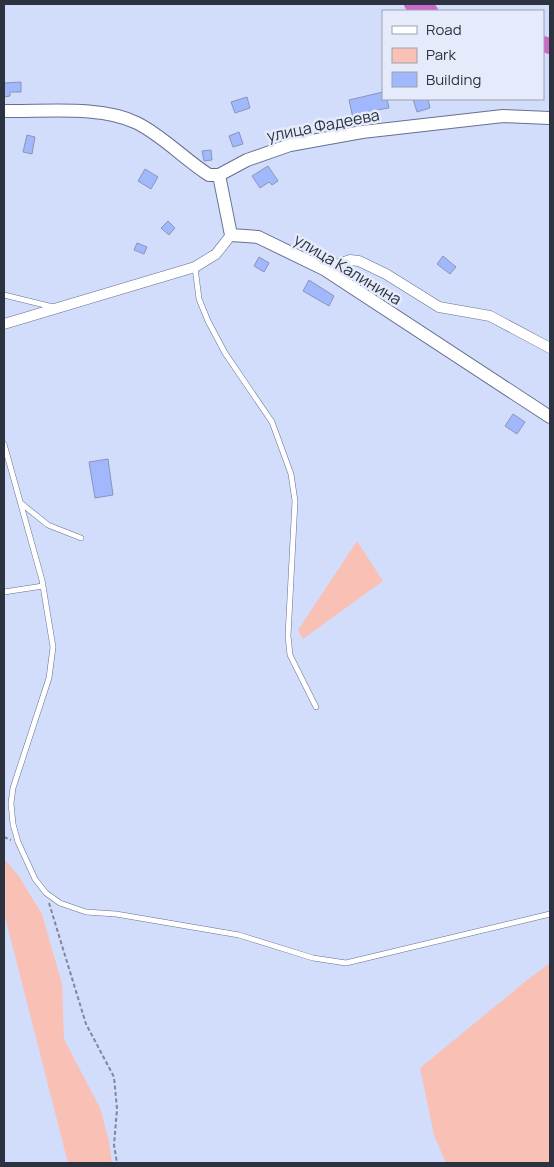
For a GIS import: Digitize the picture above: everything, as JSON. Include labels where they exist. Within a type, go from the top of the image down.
[{"type":"street","points":[[4,111],[102,113],[125,118],[150,131],[209,175],[219,175],[231,234],[216,254],[195,267],[4,324]]},
{"type":"street","name":"улица Фадеева","points":[[219,175],[268,151],[308,142],[468,119],[503,116],[550,118]]},
{"type":"street","name":"улица Калинина","points":[[231,234],[258,237],[324,269],[550,417]]},
{"type":"street","points":[[324,269],[350,260],[359,261],[386,274],[440,306],[490,316],[550,348]]},
{"type":"lane","points":[[195,267],[199,299],[208,322],[226,353],[272,422],[291,474],[295,501],[288,636],[290,655],[316,707]]},
{"type":"lane","points":[[4,295],[56,308]]},
{"type":"lane","points":[[4,444],[22,503],[43,586],[53,647],[52,663],[13,788],[11,802],[13,824],[18,842],[35,879],[46,893],[60,903],[86,912],[116,914],[239,935],[313,958],[346,962],[550,914]]},
{"type":"lane","points":[[22,503],[48,526],[82,538]]},
{"type":"lane","points":[[4,592],[43,586]]},
{"type":"path","points":[[46,893],[86,1024],[114,1077],[117,1109],[114,1145],[117,1163]]},
{"type":"green space","points":[[357,541],[383,581],[303,639],[298,630]]},
{"type":"green space","points":[[4,859],[18,875],[42,914],[62,984],[64,1039],[100,1108],[109,1141],[112,1163],[68,1163],[4,913]]},
{"type":"green space","points":[[550,963],[550,1163],[446,1163],[434,1135],[420,1068]]},
{"type":"building","points":[[21,82],[21,92],[10,92],[10,96],[4,97],[4,83]]},
{"type":"building","points":[[382,92],[382,100],[387,100],[389,108],[365,112],[366,115],[353,118],[349,100]]},
{"type":"building","points":[[247,97],[250,108],[235,113],[231,102]]},
{"type":"building","points":[[413,100],[428,100],[430,108],[417,112]]},
{"type":"building","points":[[239,132],[243,144],[233,147],[229,136]]},
{"type":"building","points":[[27,135],[35,137],[32,154],[23,152]]},
{"type":"building","points":[[211,150],[212,160],[204,161],[202,151]]},
{"type":"building","points":[[268,166],[278,181],[272,185],[269,182],[260,188],[252,176]]},
{"type":"building","points":[[145,169],[158,177],[151,189],[138,181]]},
{"type":"building","points":[[168,221],[175,228],[169,235],[161,228]]},
{"type":"building","points":[[137,243],[147,247],[144,254],[134,250]]},
{"type":"building","points":[[443,256],[456,267],[450,274],[437,264]]},
{"type":"building","points":[[259,257],[269,263],[264,272],[254,266]]},
{"type":"building","points":[[309,280],[334,296],[329,306],[303,291]]},
{"type":"building","points":[[513,414],[525,422],[517,434],[505,426]]},
{"type":"building","points":[[108,459],[113,495],[95,498],[89,462]]},
{"type":"waterway","points":[[412,4],[427,10]]},
{"type":"waterway","points":[[544,44],[550,46]]}]
